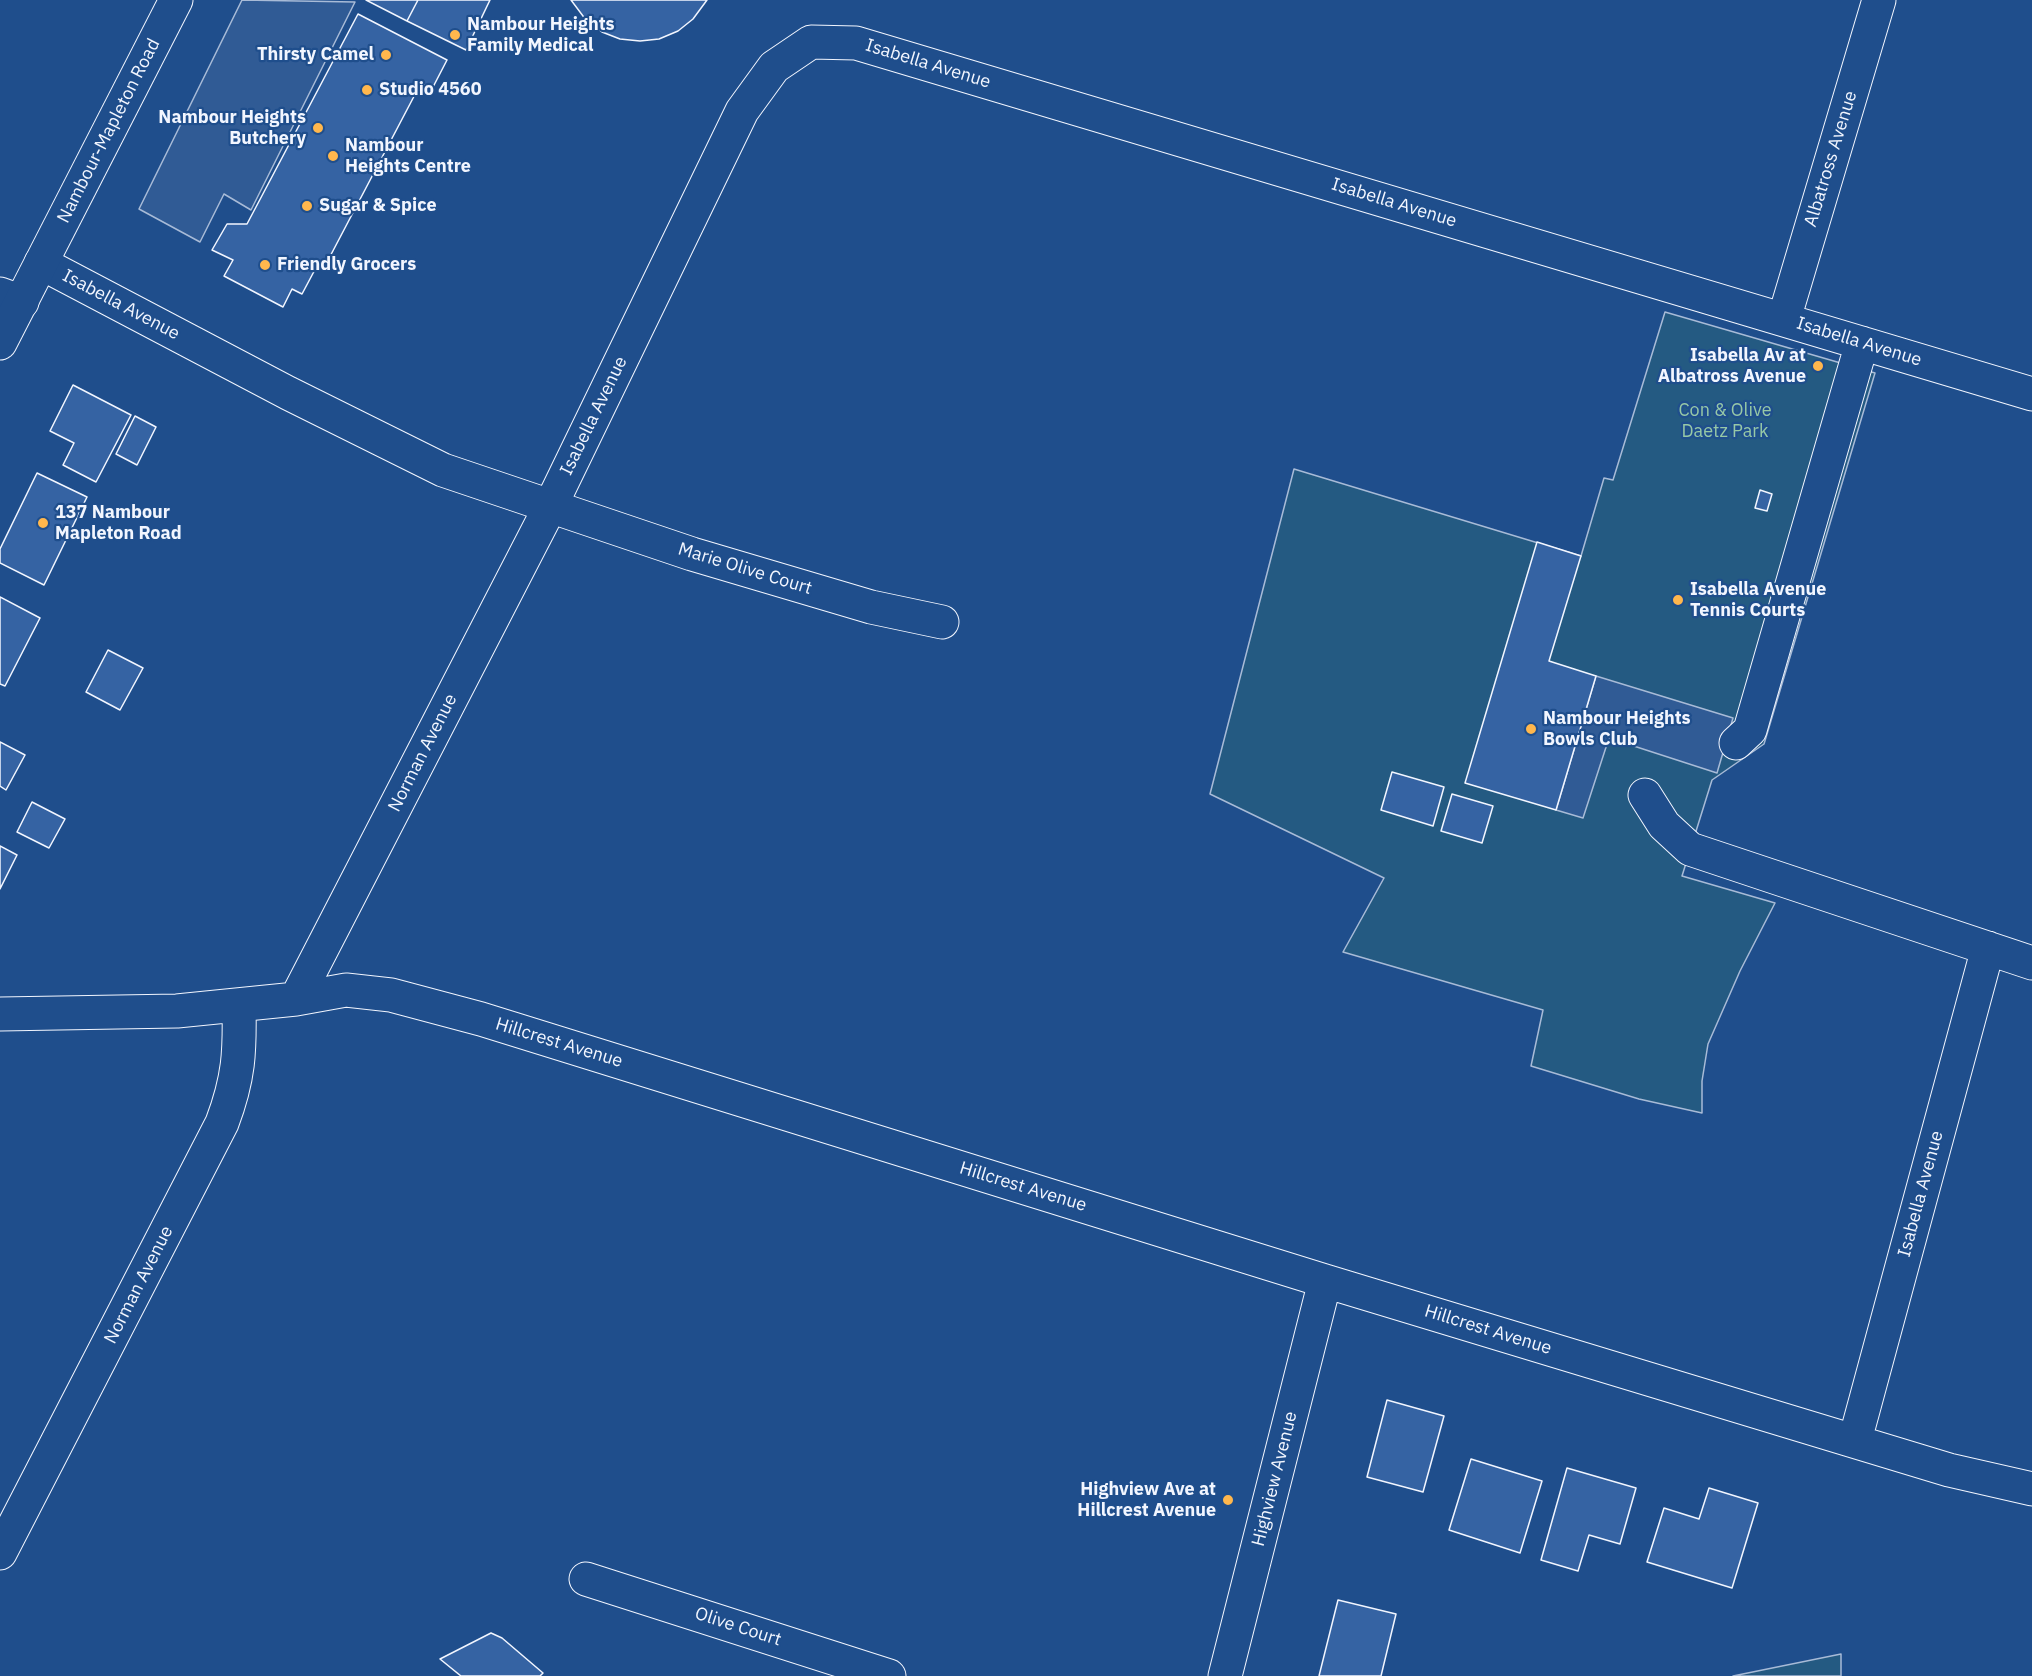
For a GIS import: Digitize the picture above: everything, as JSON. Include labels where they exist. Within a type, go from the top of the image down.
[{"type":"street","name":"Nambour-Mapleton Road","points":[[0,343],[11,298],[41,263],[176,0]]},
{"type":"street","name":"Albatross Avenue","points":[[1784,319],[1879,0]]},
{"type":"street","name":"Isabella Avenue","points":[[41,263],[288,393],[443,470],[550,507],[742,111],[774,67],[812,42],[856,43],[2032,394]]},
{"type":"street","points":[[1736,743],[1750,730],[1862,342]]},
{"type":"street","name":"Marie Olive Court","points":[[550,507],[692,554],[871,607],[942,622]]},
{"type":"street","name":"Norman Avenue","points":[[296,999],[550,507]]},
{"type":"street","points":[[1645,795],[1664,825],[1690,849],[2032,963]]},
{"type":"street","name":"Isabella Avenue","points":[[1855,1440],[1988,948]]},
{"type":"street","name":"Hillcrest Avenue","points":[[0,1014],[177,1011],[296,999],[345,990],[391,995],[481,1018],[1325,1281],[1949,1470],[2032,1489]]},
{"type":"street","name":"Norman Avenue","points":[[0,1553],[222,1123],[233,1093],[240,1057],[239,1005]]},
{"type":"street","name":"Highview Avenue","points":[[1225,1676],[1325,1281]]},
{"type":"street","name":"Olive Court","points":[[586,1579],[889,1676]]},
{"type":"green space","name":"Isabella Avenue Tennis Courts","points":[[1665,312],[1875,373],[1764,744],[1712,780],[1682,876],[1775,903],[1740,971],[1708,1044],[1702,1081],[1702,1113],[1639,1099],[1531,1066],[1543,1010],[1343,952],[1384,878],[1210,794],[1294,469],[1581,556],[1604,478],[1613,480]]},
{"type":"green space","points":[[1841,1654],[1841,1676],[1733,1676]]},
{"type":"shaded area","points":[[242,0],[355,2],[251,210],[224,194],[200,242],[139,209]]},
{"type":"shaded area","points":[[1596,676],[1733,718],[1717,773],[1609,738],[1583,818],[1556,810]]},
{"type":"building","points":[[366,0],[418,0],[407,21]]},
{"type":"building","name":"Nambour Heights Family Medical","points":[[418,0],[490,0],[466,50],[407,21]]},
{"type":"building","points":[[571,0],[707,0],[693,19],[678,31],[659,39],[640,41],[620,39],[602,32],[586,20]]},
{"type":"building","name":"Nambour Heights Centre","points":[[358,14],[447,60],[432,89],[421,83],[325,266],[319,262],[302,294],[292,289],[283,307],[224,276],[233,260],[212,250],[227,224],[247,224]]},
{"type":"building","points":[[73,385],[131,415],[96,482],[63,465],[74,443],[50,431]]},
{"type":"building","points":[[135,416],[156,427],[137,465],[116,454]]},
{"type":"building","name":"137 Nambour Mapleton Road","points":[[37,473],[87,497],[44,585],[0,563],[0,549]]},
{"type":"building","points":[[1760,490],[1772,494],[1767,511],[1755,508]]},
{"type":"building","name":"Nambour Heights Bowls Club","points":[[1537,542],[1581,556],[1549,661],[1596,676],[1556,810],[1465,783]]},
{"type":"building","points":[[0,597],[40,618],[5,686],[0,684]]},
{"type":"building","points":[[108,650],[143,668],[120,710],[86,692]]},
{"type":"building","points":[[0,742],[25,755],[6,790],[0,786]]},
{"type":"building","points":[[1392,772],[1444,787],[1433,826],[1381,810]]},
{"type":"building","points":[[1452,794],[1493,806],[1482,843],[1441,831]]},
{"type":"building","points":[[32,802],[65,819],[49,848],[17,832]]},
{"type":"building","points":[[0,846],[17,855],[0,889]]},
{"type":"building","points":[[1387,1400],[1444,1416],[1423,1492],[1367,1477]]},
{"type":"building","points":[[1471,1459],[1542,1481],[1520,1553],[1449,1530]]},
{"type":"building","points":[[1567,1468],[1636,1488],[1620,1544],[1589,1535],[1578,1571],[1541,1560]]},
{"type":"building","points":[[1709,1488],[1758,1503],[1732,1588],[1647,1562],[1664,1508],[1699,1519]]},
{"type":"building","points":[[1338,1600],[1396,1614],[1381,1676],[1319,1676]]},
{"type":"building","points":[[491,1633],[502,1638],[543,1673],[540,1676],[461,1676],[440,1659]]},
{"type":"place","name":"Nambour Heights Family Medical","points":[[455,35]]},
{"type":"place","name":"Thirsty Camel","points":[[386,55]]},
{"type":"place","name":"Studio 4560","points":[[367,90]]},
{"type":"place","name":"Nambour Heights Butchery","points":[[318,128]]},
{"type":"place","name":"Nambour Heights Centre","points":[[333,156]]},
{"type":"place","name":"Sugar & Spice","points":[[307,206]]},
{"type":"place","name":"Friendly Grocers","points":[[265,265]]},
{"type":"place","name":"Isabella Av at Albatross Avenue","points":[[1818,366]]},
{"type":"place","name":"137 Nambour Mapleton Road","points":[[43,523]]},
{"type":"place","name":"Isabella Avenue Tennis Courts","points":[[1678,600]]},
{"type":"place","name":"Nambour Heights Bowls Club","points":[[1531,729]]},
{"type":"place","name":"Highview Ave at Hillcrest Avenue","points":[[1228,1500]]},
{"type":"park label","name":"Con & Olive Daetz Park","points":[[1725,421]]}]
